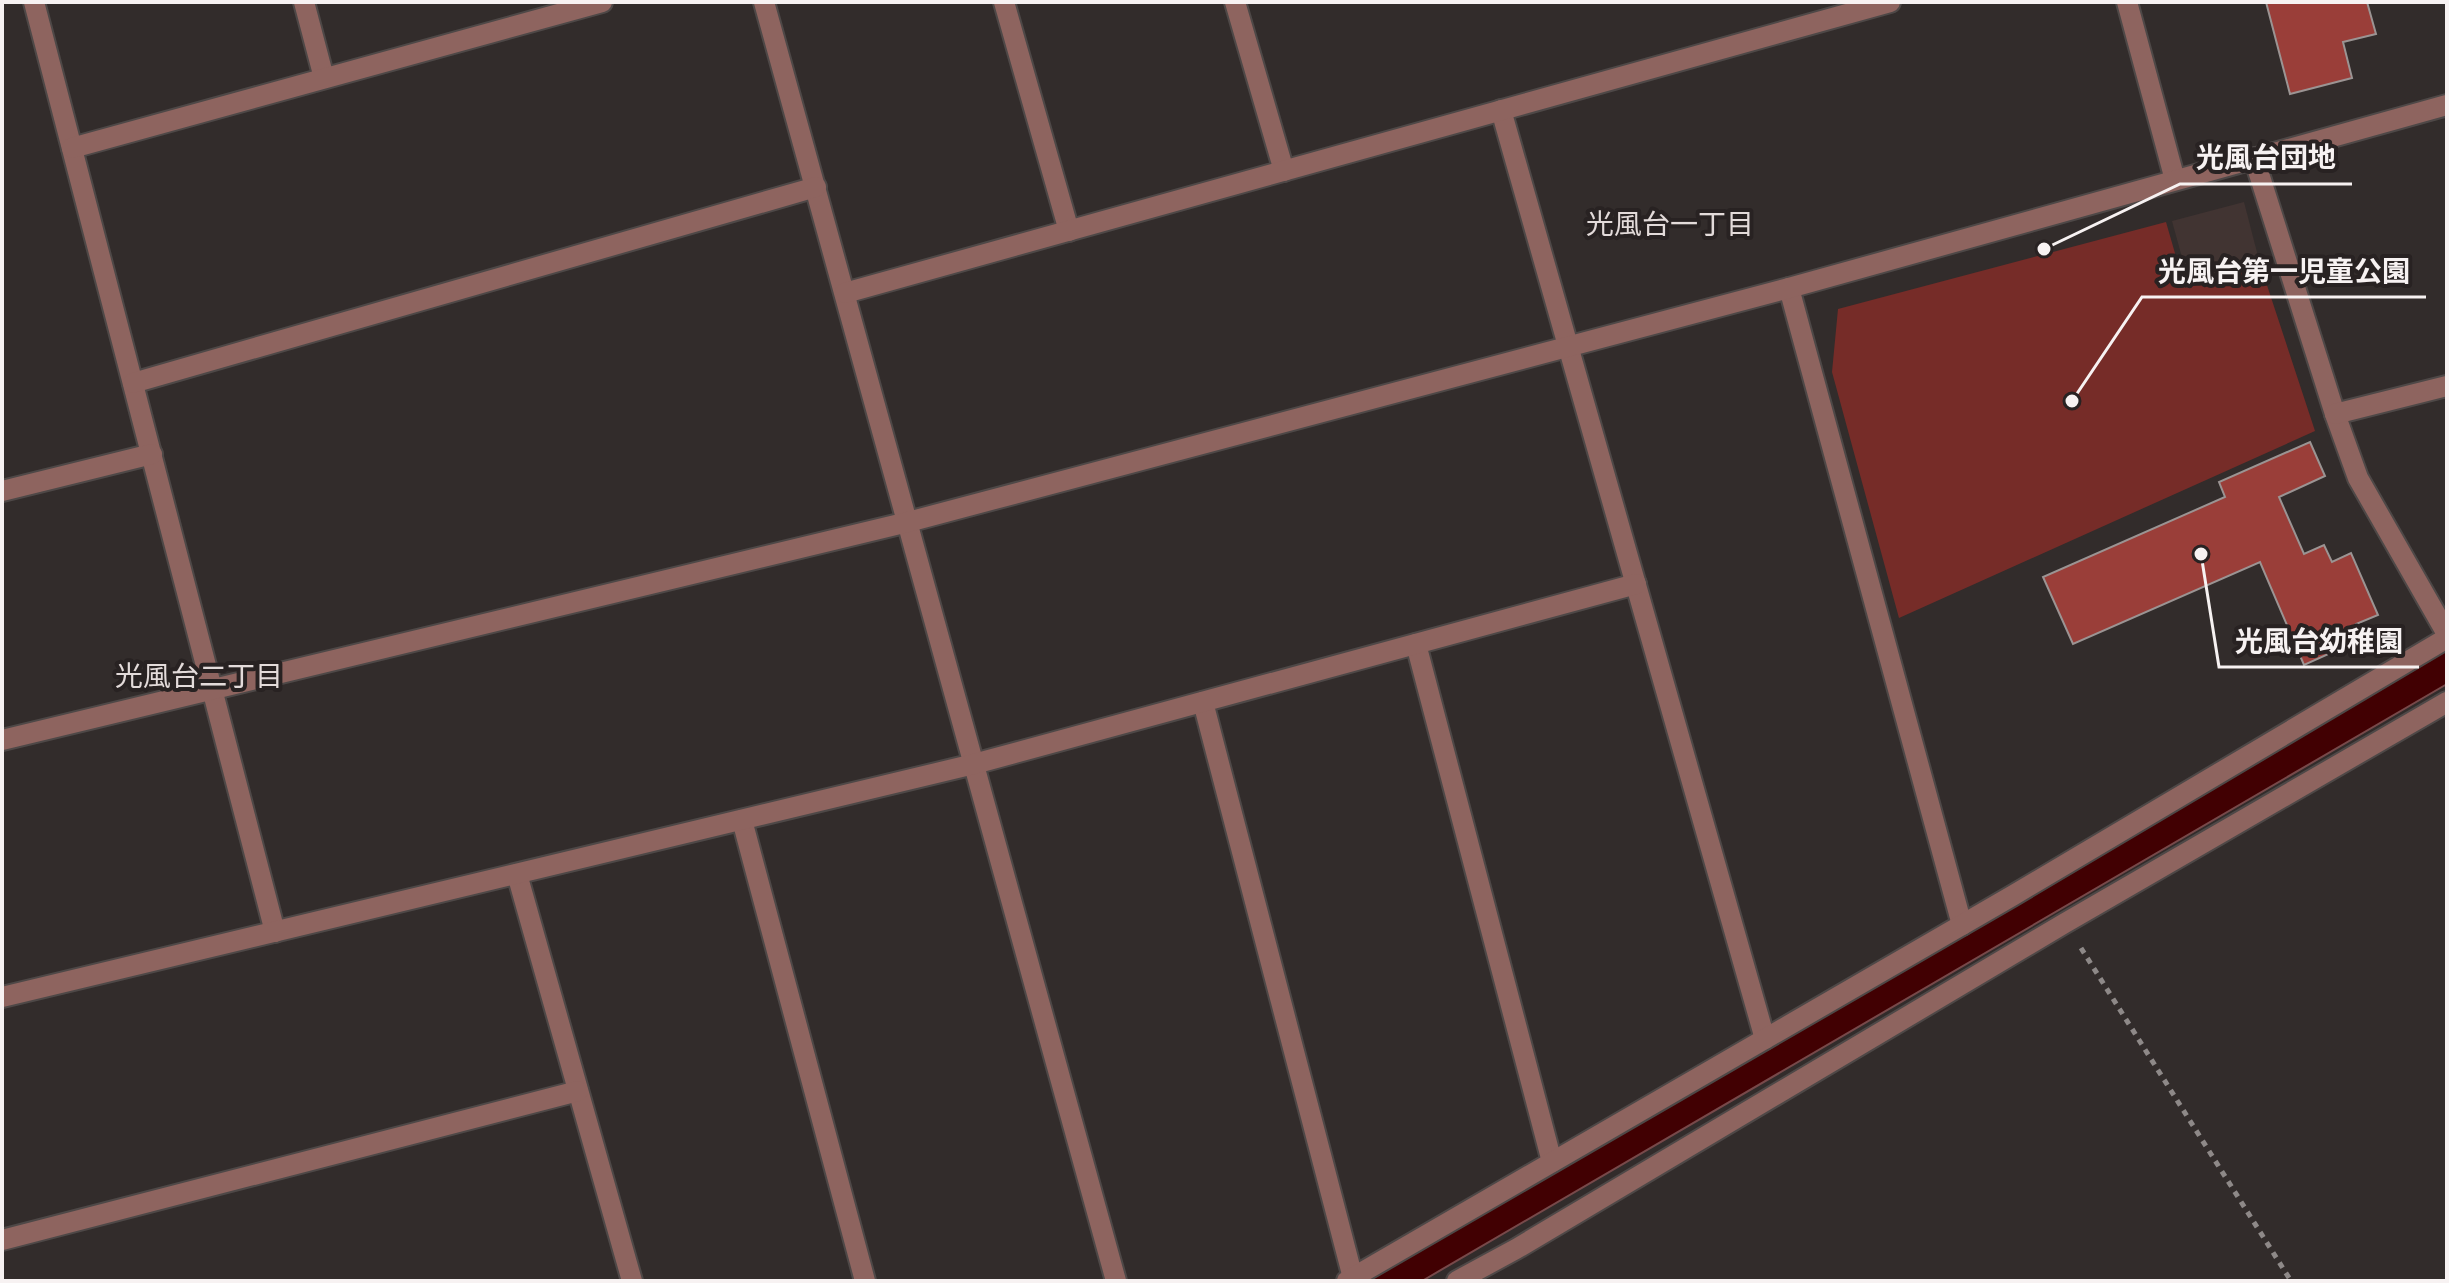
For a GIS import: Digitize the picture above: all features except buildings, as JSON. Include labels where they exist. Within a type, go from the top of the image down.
[{"type":"street","points":[[34,2],[275,932]]},
{"type":"street","points":[[304,2],[324,78]]},
{"type":"street","points":[[72,148],[324,78],[526,12],[602,2]]},
{"type":"street","points":[[764,2],[1116,1281]]},
{"type":"street","points":[[1004,2],[1069,231]]},
{"type":"street","points":[[1235,2],[1284,171]]},
{"type":"street","points":[[845,293],[1890,2]]},
{"type":"street","points":[[2127,2],[2175,180]]},
{"type":"street","points":[[2,740],[908,522],[1789,288],[2447,105]]},
{"type":"street","points":[[1501,110],[1765,1039]]},
{"type":"street","points":[[1203,702],[1350,1279],[1962,925],[2447,636],[2358,478],[2254,158]]},
{"type":"street","points":[[133,383],[816,187]]},
{"type":"street","points":[[1789,288],[1962,925]]},
{"type":"street","points":[[2335,414],[2447,386]]},
{"type":"street","points":[[2,491],[152,454]]},
{"type":"street","points":[[2,997],[974,764],[1636,584]]},
{"type":"street","points":[[1416,644],[1552,1162]]},
{"type":"street","points":[[1457,1281],[2447,702]]},
{"type":"street","points":[[742,820],[865,1281]]},
{"type":"street","points":[[517,874],[632,1281]]},
{"type":"street","points":[[2,1240],[578,1091]]},
{"type":"path","points":[[2065,923],[2291,1281]]},
{"type":"shaded area","points":[[2244,202],[2260,264],[2189,283],[2172,221]]},
{"type":"shaded area","points":[[2166,222],[2185,288],[2261,267],[2315,431],[1899,618],[1832,372],[1838,309]]},
{"type":"shaded area","points":[[2447,650],[2447,684],[1422,1281],[1365,1281]]},
{"type":"place","name":"光風台団地","points":[[2044,249]]},
{"type":"place","name":"光風台第一児童公園","points":[[2072,401]]},
{"type":"place","name":"光風台幼稚園","points":[[2201,554]]},
{"type":"district","name":"光風台一丁目","points":[[1670,224]]},
{"type":"district","name":"光風台二丁目","points":[[199,676]]}]
